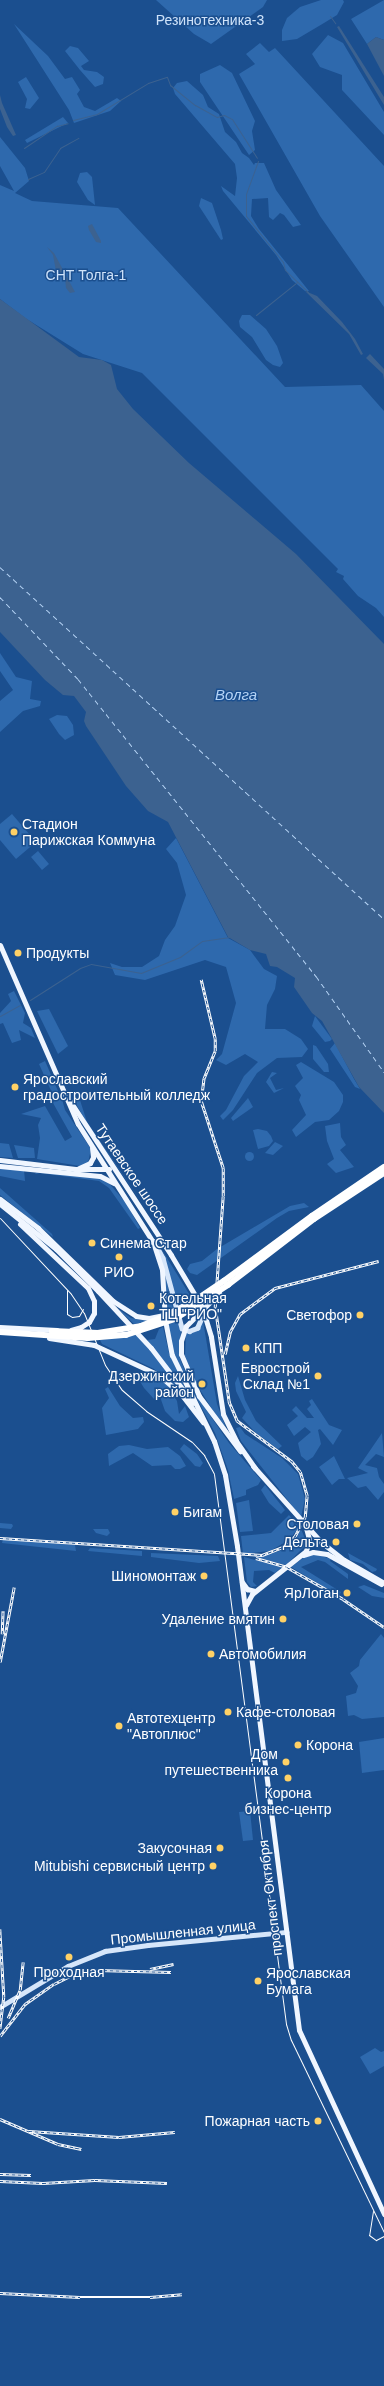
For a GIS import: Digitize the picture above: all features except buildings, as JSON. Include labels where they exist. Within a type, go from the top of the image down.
[{"type":"highway","points":[[0,1327],[78,1333],[121,1330],[173,1314],[212,1290],[384,1167]]},
{"type":"highway","points":[[0,1333],[88,1338],[126,1335],[175,1319],[228,1285],[328,1207],[384,1173]]},
{"type":"main road","name":"Тутаевское шоссе","points":[[0,945],[64,1092],[91,1145],[151,1236],[162,1270],[165,1320],[172,1356],[209,1431]]},
{"type":"main road","name":"Тутаевское шоссе","points":[[68,1099],[197,1297],[211,1337],[222,1414],[236,1441],[255,1468]]},
{"type":"main road","points":[[76,1169],[90,1163],[93,1157],[91,1145]]},
{"type":"main road","points":[[0,1160],[6,1163],[100,1176],[117,1184]]},
{"type":"main road","points":[[0,1166],[6,1163]]},
{"type":"main road","points":[[32,1166],[76,1169],[107,1168],[118,1176]]},
{"type":"main road","points":[[0,1200],[38,1228],[114,1301],[130,1314],[152,1317],[174,1310],[212,1290]]},
{"type":"main road","points":[[0,1205],[76,1275],[90,1291],[94,1301],[91,1319],[76,1330],[0,1327]]},
{"type":"main road","points":[[0,1205],[56,1249],[139,1334],[176,1380],[209,1431]]},
{"type":"main road","points":[[228,1285],[186,1326],[181,1341],[181,1354],[187,1373],[206,1408],[306,1527],[336,1554],[384,1584]]},
{"type":"main road","points":[[0,1333],[87,1343],[159,1375],[181,1394],[209,1431]]},
{"type":"main road","name":"проспект Октября","points":[[209,1431],[225,1475],[246,1610],[286,1932],[302,2039],[384,2214]]},
{"type":"main road","points":[[300,1557],[309,1543],[306,1527]]},
{"type":"main road","points":[[246,1610],[247,1600],[255,1591],[300,1557],[313,1552],[323,1553],[384,1584]]},
{"type":"main road","points":[[241,1581],[247,1589],[255,1591]]},
{"type":"street","points":[[151,1236],[163,1258],[179,1323],[186,1330],[195,1330],[200,1323],[197,1297]]},
{"type":"street","name":"Промышленная улица","points":[[0,2007],[68,1966],[105,1951],[148,1945],[286,1932]]},
{"type":"green space","name":"Резинотехника-3","points":[[156,0],[267,0],[263,7],[211,44],[194,34]]},
{"type":"green space","points":[[321,0],[343,0],[344,2],[337,15],[297,39],[282,41],[282,30],[287,18],[300,7]]},
{"type":"green space","points":[[384,0],[384,40],[376,37],[367,44],[351,19]]},
{"type":"green space","points":[[14,24],[48,56],[65,79],[72,77],[80,90],[77,94],[84,107],[95,111],[117,98],[121,101],[110,111],[74,123],[69,110]]},
{"type":"green space","points":[[328,35],[343,43],[384,112],[384,135],[342,90],[342,75],[320,67],[312,54]]},
{"type":"green space","points":[[260,43],[269,52],[275,48],[384,166],[384,307],[320,216],[239,74],[255,64],[246,54]]},
{"type":"green space","points":[[70,46],[78,48],[89,61],[81,66],[84,70],[97,72],[104,77],[103,84],[95,87],[80,70],[65,51]]},
{"type":"green space","points":[[220,65],[232,73],[255,121],[252,131],[255,150],[249,155],[200,82],[200,74]]},
{"type":"green space","points":[[26,77],[39,98],[30,109],[25,108],[27,99],[18,82]]},
{"type":"green space","points":[[187,81],[203,95],[208,107],[219,114],[225,132],[236,142],[242,153],[249,158],[254,165],[255,163],[264,163],[276,190],[301,225],[293,227],[284,215],[280,213],[273,220],[269,217],[268,198],[252,199],[251,216],[259,229],[309,291],[305,291],[292,280],[276,255],[223,191],[221,186],[235,196],[237,178],[235,164],[175,94],[173,88],[177,83]]},
{"type":"green space","points":[[63,117],[68,123],[27,143],[25,140]]},
{"type":"green space","name":"СНТ Толга-1","points":[[0,137],[25,168],[29,181],[15,193],[32,201],[118,208],[285,387],[361,385],[384,411],[384,617],[376,608],[358,596],[343,579],[344,576],[336,572],[338,569],[142,373],[83,354],[25,318],[0,299],[0,185],[14,191],[0,166]]},
{"type":"green space","points":[[87,172],[92,177],[95,205],[88,200],[77,182],[80,173]]},
{"type":"green space","points":[[201,198],[212,203],[223,239],[221,240],[199,206]]},
{"type":"green space","points":[[242,315],[250,315],[266,329],[277,346],[283,363],[280,367],[273,365],[266,360],[252,337],[240,327],[239,321]]},
{"type":"green space","points":[[0,653],[16,677],[32,681],[30,699],[41,701],[40,706],[23,711],[0,732],[0,701],[13,690],[0,671]]},
{"type":"green space","points":[[57,715],[67,716],[73,725],[74,735],[65,740],[49,719]]},
{"type":"green space","name":"Стадион Парижская Коммуна","points":[[12,814],[36,842],[16,859],[0,840],[0,824]]},
{"type":"green space","points":[[176,838],[228,938],[250,950],[264,969],[277,976],[275,989],[267,1005],[265,1029],[285,1029],[301,1039],[308,1049],[302,1057],[277,1058],[257,1073],[233,1110],[223,1120],[220,1116],[226,1110],[244,1076],[258,1062],[245,1054],[226,1065],[216,1060],[222,1054],[236,1003],[226,967],[205,960],[145,980],[115,975],[110,963],[122,967],[142,967],[159,956],[165,940],[175,926],[186,895],[177,863],[166,849]]},
{"type":"green space","points":[[38,851],[49,864],[42,870],[31,857]]},
{"type":"green space","points":[[14,991],[25,1013],[23,1023],[31,1028],[35,1038],[19,1030],[21,1040],[12,1043],[3,1023],[0,1024],[0,1013],[11,1001],[8,994]]},
{"type":"green space","points":[[49,1009],[68,1046],[58,1054],[37,1011]]},
{"type":"green space","points":[[315,1016],[332,1039],[330,1041],[325,1042],[312,1026]]},
{"type":"green space","points":[[335,1043],[360,1089],[355,1087],[330,1049]]},
{"type":"green space","points":[[313,1045],[316,1046],[328,1064],[329,1072],[324,1072],[313,1059]]},
{"type":"green space","points":[[45,1061],[58,1091],[53,1095],[39,1064]]},
{"type":"green space","points":[[301,1062],[334,1082],[343,1095],[343,1102],[339,1111],[329,1120],[315,1122],[296,1137],[292,1130],[306,1115],[299,1100],[301,1095],[295,1086],[303,1078],[296,1065]]},
{"type":"green space","points":[[272,1072],[277,1073],[270,1078],[276,1090],[284,1088],[274,1093],[266,1082]]},
{"type":"green space","points":[[56,1097],[62,1099],[65,1110],[91,1149],[88,1163],[80,1166],[37,1159],[40,1138],[38,1125],[41,1118],[21,1114],[45,1106],[65,1141],[72,1137],[53,1103]]},
{"type":"green space","points":[[75,1097],[79,1097],[87,1122],[145,1207],[88,1125],[75,1102]]},
{"type":"green space","points":[[248,1098],[253,1107],[233,1121],[231,1118]]},
{"type":"green space","points":[[340,1123],[341,1137],[346,1145],[340,1150],[354,1167],[336,1173],[327,1164],[334,1159],[327,1141],[325,1126]]},
{"type":"green space","points":[[258,1129],[267,1131],[271,1136],[273,1141],[269,1146],[258,1149],[253,1130]]},
{"type":"green space","points":[[275,1142],[283,1146],[273,1155],[265,1153]]},
{"type":"green space","points":[[0,1143],[9,1144],[13,1158],[0,1157]]},
{"type":"green space","points":[[14,1145],[34,1148],[35,1158],[18,1158]]},
{"type":"green space","points":[[249,1151],[254,1156],[249,1161],[244,1156]]},
{"type":"green space","points":[[0,1168],[24,1170],[25,1181],[0,1176]]},
{"type":"green space","points":[[37,1171],[99,1178],[108,1182],[126,1203],[140,1228],[138,1229],[109,1188],[99,1181],[40,1173],[35,1174]]},
{"type":"green space","points":[[0,1188],[52,1234],[53,1237],[0,1195]]},
{"type":"green space","points":[[304,1203],[309,1207],[289,1211],[277,1218],[197,1275],[190,1273],[187,1269],[190,1264],[202,1261],[217,1249],[290,1206]]},
{"type":"green space","points":[[159,1245],[191,1297],[176,1306],[164,1254]]},
{"type":"green space","points":[[165,1274],[173,1308],[167,1310],[166,1288]]},
{"type":"green space","points":[[117,1308],[131,1318],[148,1321],[134,1324]]},
{"type":"green space","points":[[177,1321],[181,1330],[179,1356],[192,1389],[229,1443],[261,1480],[258,1485],[246,1490],[246,1495],[234,1499],[228,1470],[215,1433],[173,1353],[168,1325]]},
{"type":"green space","points":[[203,1321],[217,1404],[229,1436],[197,1385],[185,1356],[186,1332],[198,1330]]},
{"type":"green space","points":[[163,1327],[169,1353],[186,1390],[147,1340],[155,1339],[159,1329]]},
{"type":"green space","points":[[137,1335],[183,1393],[154,1369],[102,1344],[100,1340]]},
{"type":"green space","points":[[140,1375],[157,1377],[166,1383],[177,1401],[179,1414],[185,1406],[189,1417],[183,1422],[175,1421],[165,1411],[158,1391],[154,1399],[144,1388],[138,1378]]},
{"type":"green space","points":[[238,1376],[245,1400],[256,1421],[282,1446],[278,1449],[255,1432],[242,1418],[246,1412],[236,1391],[235,1383]]},
{"type":"green space","points":[[108,1387],[120,1406],[133,1418],[143,1417],[144,1422],[138,1429],[106,1435],[102,1408],[109,1398],[105,1389]]},
{"type":"green space","points":[[312,1399],[329,1425],[342,1430],[333,1445],[320,1429],[318,1430],[321,1444],[313,1457],[307,1461],[301,1456],[298,1443],[311,1432],[305,1427],[294,1436],[287,1425],[298,1416],[292,1410],[296,1406],[307,1418],[314,1418],[307,1409],[311,1405],[309,1401]]},
{"type":"green space","points":[[240,1427],[245,1434],[282,1458],[298,1474],[305,1499],[301,1517],[241,1441],[236,1428]]},
{"type":"green space","points":[[382,1433],[384,1457],[376,1454],[365,1465],[377,1468],[379,1477],[384,1484],[384,1492],[378,1500],[366,1486],[358,1488],[347,1478],[368,1473],[358,1468]]},
{"type":"green space","points":[[184,1444],[197,1454],[203,1463],[200,1467],[195,1466],[180,1449]]},
{"type":"green space","points":[[129,1445],[147,1449],[168,1447],[180,1456],[186,1466],[180,1469],[175,1469],[171,1465],[152,1466],[133,1453],[109,1466],[108,1454],[119,1446]]},
{"type":"green space","points":[[334,1456],[345,1479],[339,1479],[332,1485],[319,1467]]},
{"type":"green space","points":[[265,1485],[285,1510],[281,1514],[269,1503],[261,1490]]},
{"type":"green space","points":[[249,1500],[253,1531],[240,1532],[236,1503]]},
{"type":"green space","points":[[289,1515],[299,1527],[289,1540],[270,1551],[243,1554],[241,1536],[271,1533]]},
{"type":"green space","points":[[0,1523],[12,1524],[13,1526],[11,1529],[0,1528]]},
{"type":"green space","points":[[93,1529],[108,1529],[110,1533],[107,1536],[96,1533]]},
{"type":"green space","points":[[301,1529],[306,1541],[305,1546],[286,1565],[254,1557],[280,1551],[293,1541]]},
{"type":"green space","points":[[3,1539],[75,1545],[76,1551],[2,1543]]},
{"type":"green space","points":[[90,1548],[142,1551],[142,1556],[88,1551]]},
{"type":"green space","points":[[151,1553],[218,1556],[220,1561],[199,1563],[151,1557]]},
{"type":"green space","points":[[348,1553],[377,1569],[376,1571],[372,1572],[363,1564],[350,1560]]},
{"type":"green space","points":[[315,1554],[331,1559],[330,1561],[348,1574],[348,1579],[325,1562],[318,1560],[301,1567],[341,1592],[339,1596],[291,1567],[303,1558]]},
{"type":"green space","points":[[244,1557],[282,1567],[275,1573],[269,1570],[254,1571],[253,1582],[257,1586],[251,1587],[247,1582]]},
{"type":"green space","points":[[364,1585],[384,1593],[384,1598],[372,1596],[358,1587]]},
{"type":"green space","points":[[381,1634],[384,1638],[384,1717],[362,1719],[354,1715],[348,1716],[346,1696],[356,1693],[358,1686],[350,1673],[359,1666],[360,1660]]},
{"type":"green space","points":[[384,1738],[384,1770],[362,1773],[359,1742]]},
{"type":"green space","points":[[250,1811],[253,1840],[243,1841],[239,1812]]},
{"type":"green space","points":[[375,2048],[381,2052],[384,2051],[384,2066],[370,2074],[360,2057]]},
{"type":"water","points":[[339,26],[384,97],[384,105],[337,27]]},
{"type":"water","points":[[376,37],[384,40],[384,76],[367,44]]},
{"type":"water","points":[[0,95],[16,135],[13,136],[7,127],[0,109]]},
{"type":"water","points":[[92,224],[101,243],[96,242],[89,230],[88,226]]},
{"type":"water","points":[[47,247],[54,253],[75,292],[70,293],[66,288],[65,278],[56,271],[53,255]]},
{"type":"water","points":[[305,291],[317,296],[342,322],[355,339],[363,354],[361,355],[349,334]]},
{"type":"water","name":"Волга","points":[[0,299],[79,357],[102,360],[111,365],[117,389],[133,409],[189,463],[296,554],[384,644],[384,1113],[359,1087],[322,1021],[312,1013],[294,987],[295,978],[277,967],[270,966],[266,954],[250,950],[228,937],[168,822],[148,811],[126,786],[86,726],[84,721],[86,712],[74,696],[63,695],[45,680],[0,632]]},
{"type":"water","points":[[370,354],[384,369],[384,380],[383,374],[366,358]]},
{"type":"waterway","points":[[330,16],[335,23]]},
{"type":"waterway","points":[[73,120],[97,114],[148,83],[167,77],[170,85],[195,105],[217,117],[224,115],[232,119],[257,158]]},
{"type":"waterway","points":[[24,148],[57,126],[68,123]]},
{"type":"waterway","points":[[28,179],[44,172],[60,148],[78,138]]},
{"type":"waterway","points":[[258,161],[246,194],[246,216],[283,262],[285,270],[308,292]]},
{"type":"waterway","points":[[256,315],[297,282]]},
{"type":"waterway","points":[[30,1000],[80,968],[91,964],[141,973],[180,957],[202,941],[230,937]]},
{"type":"waterway","points":[[0,1016],[20,1005]]},
{"type":"ferry route","points":[[0,567],[384,919]]},
{"type":"ferry route","points":[[0,597],[78,679],[316,976],[384,1072]]},
{"type":"tram line","points":[[0,1218],[71,1294],[84,1313],[105,1365],[122,1390],[146,1411],[192,1442],[204,1455],[214,1474],[286,2024],[291,2040],[384,2232]]},
{"type":"tram line","points":[[67,1290],[67,1314],[72,1317],[79,1316],[83,1309]]},
{"type":"tram line","points":[[373,2211],[369,2235],[376,2240],[384,2236]]},
{"type":"railway","points":[[0,1538],[262,1555],[286,1546],[295,1536],[305,1517],[307,1496],[300,1472],[292,1462],[237,1421],[229,1402],[215,1307],[223,1196],[223,1168],[201,1101],[204,1078],[215,1051],[215,1039],[201,980]]},
{"type":"railway","points":[[225,1354],[230,1332],[240,1314],[275,1288],[379,1261]]},
{"type":"railway","points":[[256,1558],[287,1567],[343,1599],[384,1627]]},
{"type":"railway","points":[[0,1662],[14,1587]]},
{"type":"railway","points":[[2,1634],[3,1611]]},
{"type":"railway","points":[[0,1929],[4,1997],[0,2029]]},
{"type":"railway","points":[[8,2018],[20,1990],[23,1962]]},
{"type":"railway","points":[[150,1969],[173,1964]]},
{"type":"railway","points":[[0,2036],[25,2004],[54,1984],[70,1976],[98,1970],[171,1972]]},
{"type":"railway","points":[[0,2119],[58,2144],[81,2149]]},
{"type":"railway","points":[[29,2131],[119,2137],[175,2132]]},
{"type":"railway","points":[[0,2174],[31,2175]]},
{"type":"railway","points":[[0,2181],[43,2183],[95,2180],[167,2183]]},
{"type":"railway","points":[[0,2293],[80,2297],[150,2297],[182,2294]]},
{"type":"place","name":"Стадион Парижская Коммуна","points":[[14,832]]},
{"type":"place","name":"Продукты","points":[[18,953]]},
{"type":"place","name":"Ярославский градостроительный колледж","points":[[15,1087]]},
{"type":"place","name":"Синема Стар","points":[[92,1243]]},
{"type":"place","name":"РИО","points":[[119,1257]]},
{"type":"place","name":"Котельная ТЦ \"РИО\"","points":[[151,1306]]},
{"type":"place","name":"Светофор","points":[[360,1315]]},
{"type":"place","name":"КПП","points":[[246,1348]]},
{"type":"place","name":"Еврострой Склад №1","points":[[318,1376]]},
{"type":"place","name":"Дзержинский район","points":[[202,1384]]},
{"type":"place","name":"Бигам","points":[[175,1512]]},
{"type":"place","name":"Столовая","points":[[357,1524]]},
{"type":"place","name":"Дельта","points":[[336,1542]]},
{"type":"place","name":"Шиномонтаж","points":[[204,1576]]},
{"type":"place","name":"ЯрЛоган","points":[[347,1593]]},
{"type":"place","name":"Удаление вмятин","points":[[283,1619]]},
{"type":"place","name":"Автомобилия","points":[[211,1654]]},
{"type":"place","name":"Кафе-столовая","points":[[228,1712]]},
{"type":"place","name":"Автотехцентр \"Автоплюс\"","points":[[119,1726]]},
{"type":"place","name":"Корона","points":[[298,1745]]},
{"type":"place","name":"Дом путешественника","points":[[286,1762]]},
{"type":"place","name":"Корона бизнес-центр","points":[[288,1778]]},
{"type":"place","name":"Закусочная","points":[[220,1848]]},
{"type":"place","name":"Mitubishi сервисный центр","points":[[213,1866]]},
{"type":"place","name":"Проходная","points":[[69,1957]]},
{"type":"place","name":"Ярославская Бумага","points":[[258,1981]]},
{"type":"place","name":"Пожарная часть","points":[[318,2121]]}]
